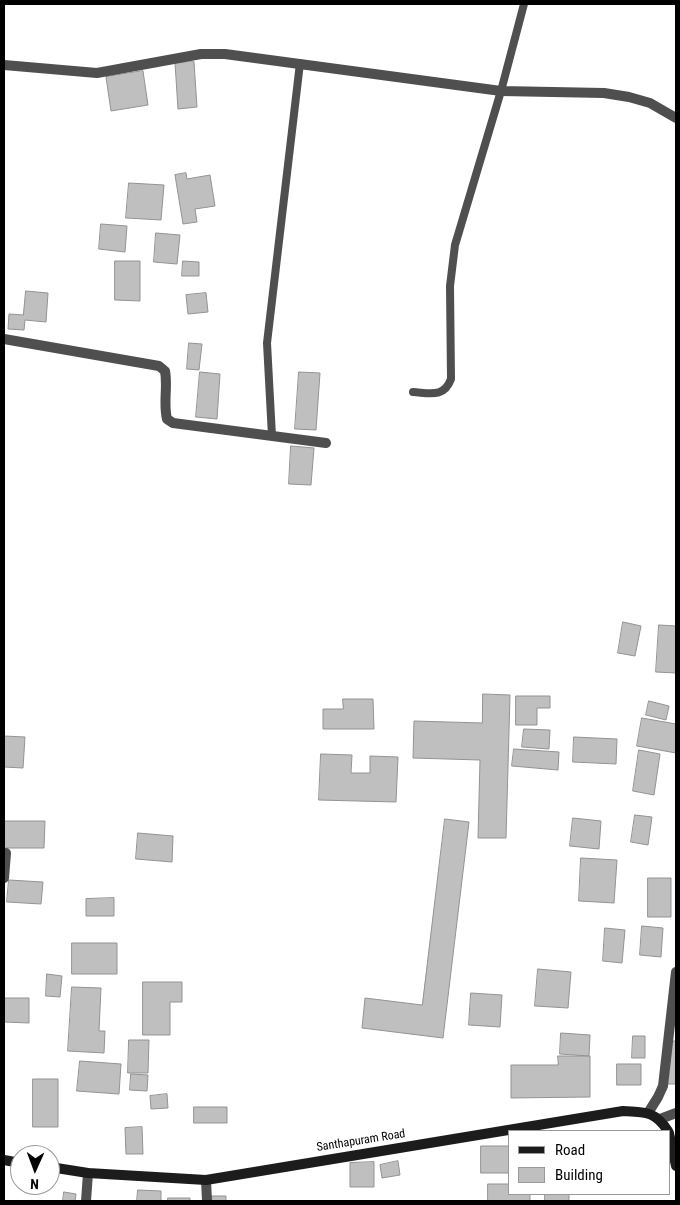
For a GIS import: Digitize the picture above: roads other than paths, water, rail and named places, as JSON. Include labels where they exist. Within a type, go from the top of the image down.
[{"type":"main road","name":"Santhapuram Road","points":[[60,1169],[88,1173],[206,1180],[623,1110],[648,1113],[660,1119],[667,1130]]},
{"type":"main road","name":"Santhapuram Road","points":[[670,1140],[676,1166]]},
{"type":"street","points":[[4,65],[97,72],[201,54],[225,54],[501,91],[604,93],[650,103],[676,118]]},
{"type":"street","points":[[4,339],[159,366],[165,371],[167,380],[165,412],[167,419],[173,423],[326,443]]},
{"type":"street","points":[[4,878],[6,853]]},
{"type":"street","points":[[648,1113],[663,1086],[676,972]]},
{"type":"street","points":[[660,1119],[676,1113]]},
{"type":"street","points":[[86,1201],[88,1173]]},
{"type":"street","points":[[206,1180],[207,1201]]},
{"type":"lane","points":[[413,392],[441,392],[448,388],[451,379],[450,286],[454,252],[524,4]]},
{"type":"lane","points":[[272,436],[267,343],[300,63]]}]
